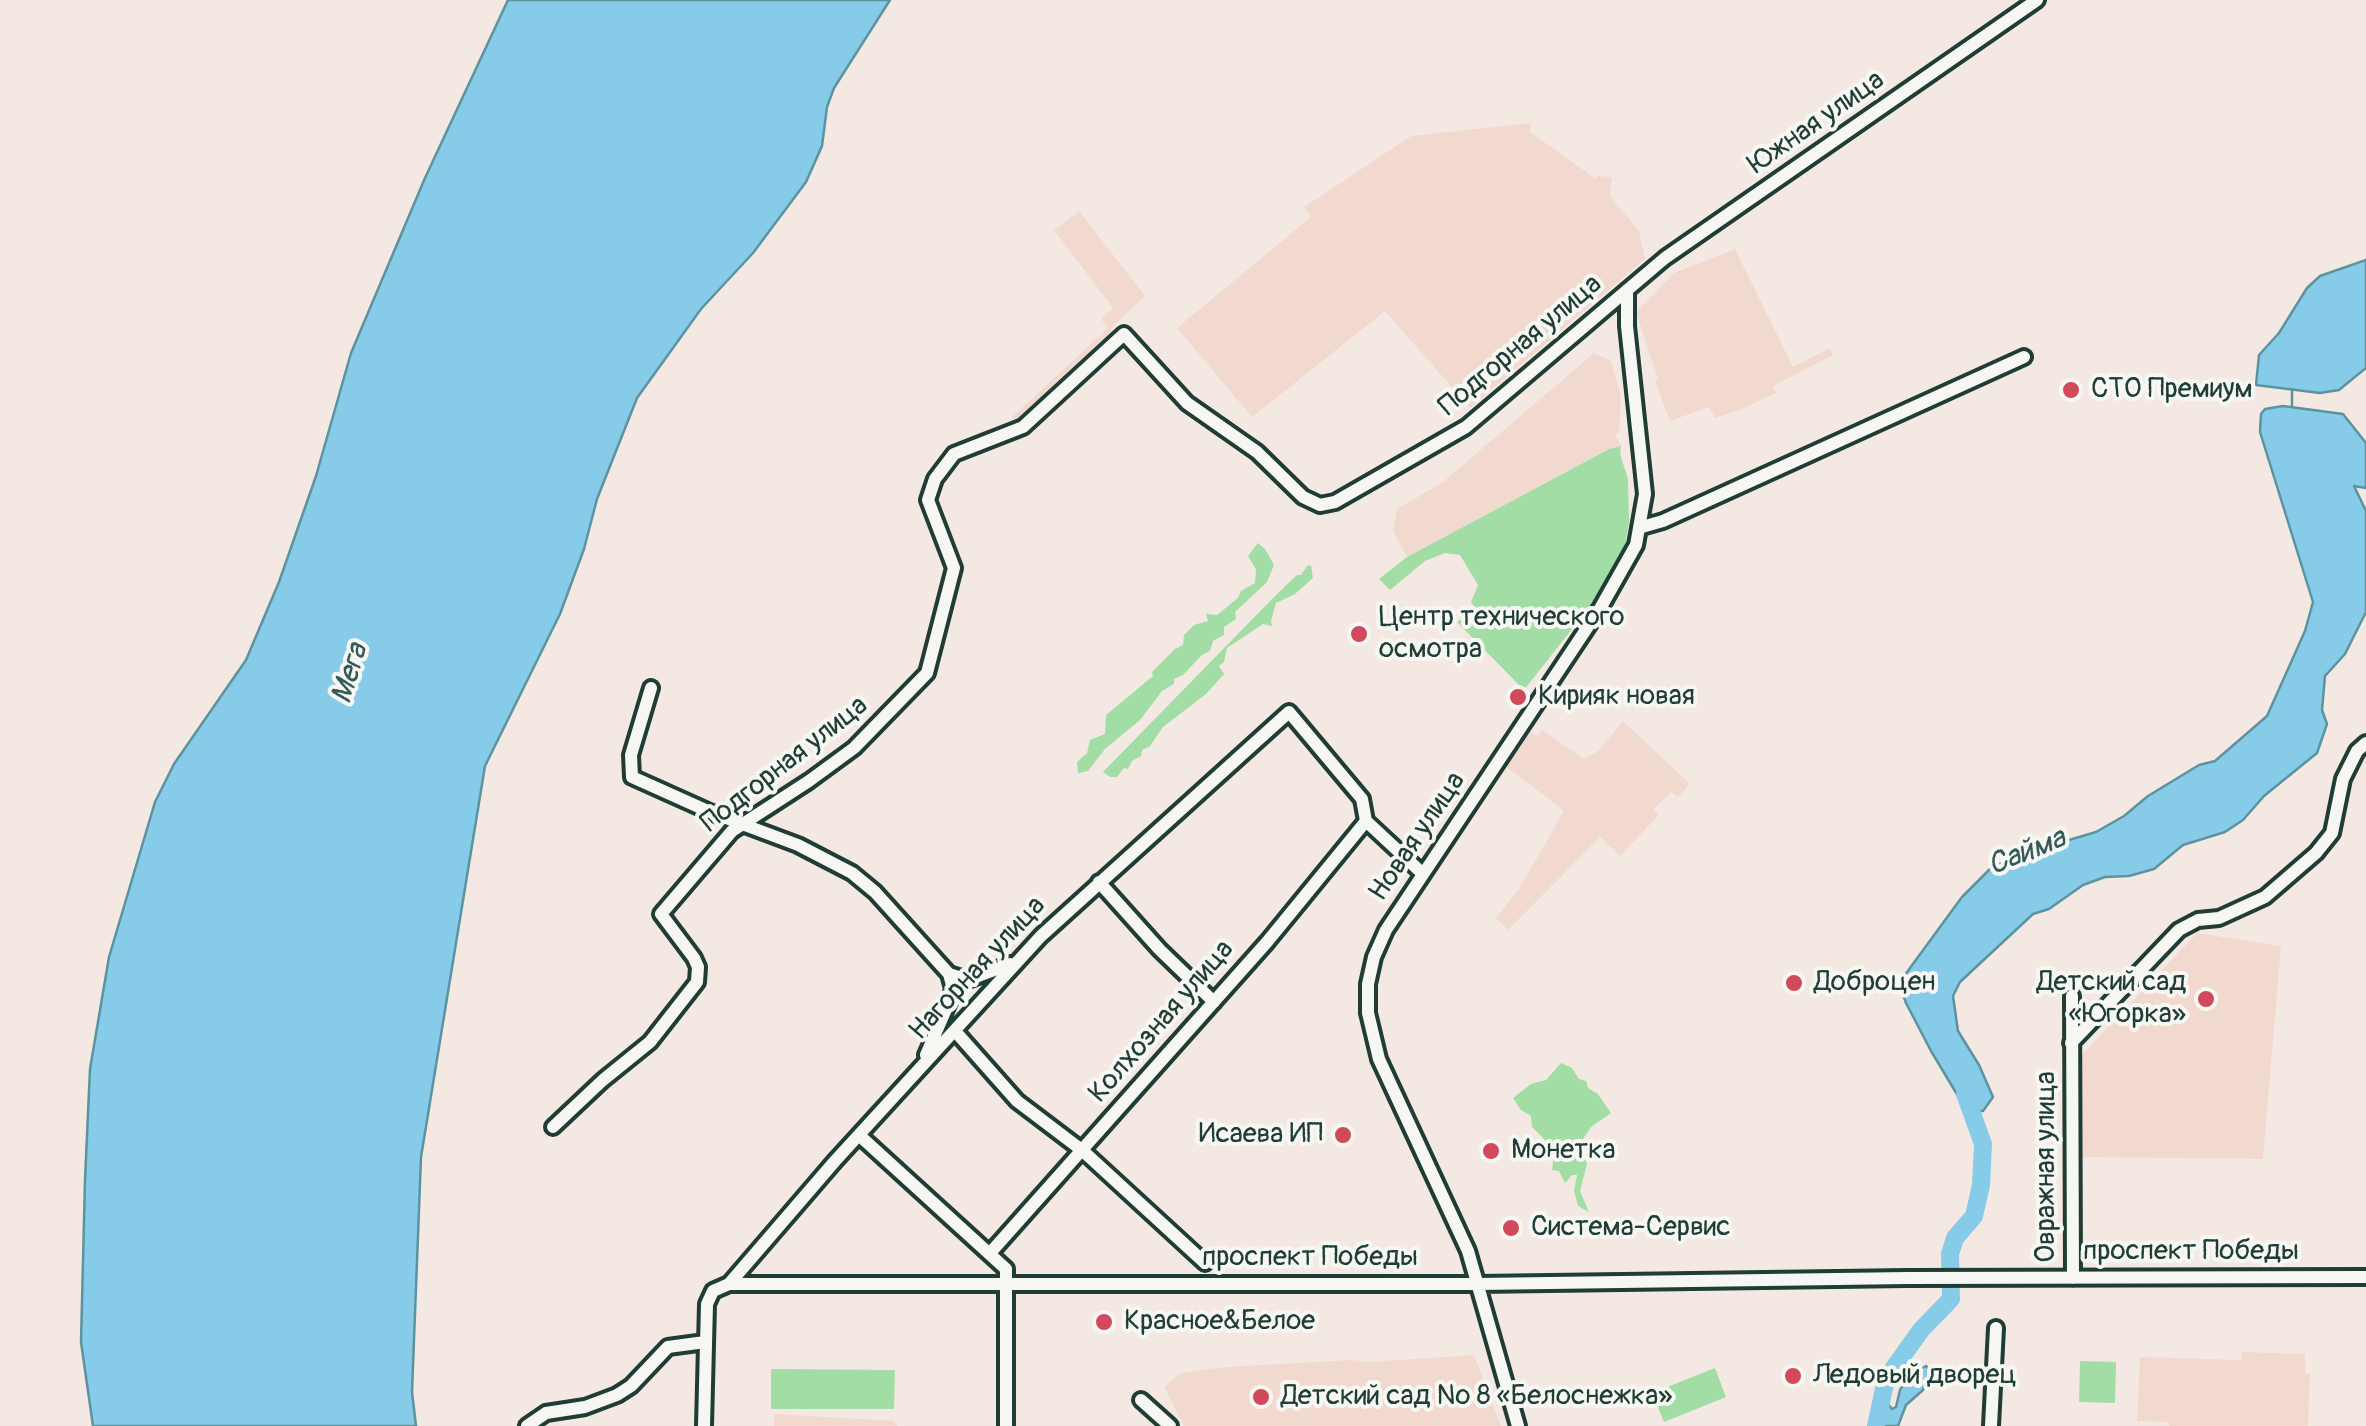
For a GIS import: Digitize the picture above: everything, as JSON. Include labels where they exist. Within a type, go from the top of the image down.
[{"type":"street","name":"Южная улица","points":[[1628,290],[1665,258],[2037,0]]},
{"type":"street","name":"Новая улица","points":[[1518,1426],[1456,1221],[1379,1059],[1368,1013],[1368,984],[1374,956],[1386,930],[1618,579],[1636,545],[1642,526],[1644,469],[1627,326],[1628,290]]},
{"type":"street","name":"Подгорная улица","points":[[553,1127],[650,1042],[697,982],[694,958],[661,914],[721,843],[744,822],[810,782],[854,748],[927,673],[953,577],[952,560],[928,500],[946,462],[961,449],[1007,434],[1032,420],[1124,334],[1194,410],[1257,452],[1303,497],[1324,505],[1344,498],[1466,427],[1628,290]]},
{"type":"street","points":[[1642,526],[1663,521],[2024,358]]},
{"type":"street","points":[[651,688],[631,755],[632,777],[817,854],[858,877],[949,974],[953,990],[944,1019],[911,1080]]},
{"type":"street","name":"Нагорная улица","points":[[729,1284],[1069,907],[1289,712],[1362,799],[1366,822]]},
{"type":"street","points":[[2071,1044],[2178,930],[2198,920],[2219,918],[2265,897],[2316,854],[2332,833],[2343,780],[2357,751],[2366,742]]},
{"type":"street","points":[[1366,822],[1423,874]]},
{"type":"street","name":"Колхозная улица","points":[[991,1252],[1214,1002],[1366,822]]},
{"type":"street","points":[[1099,882],[1160,950],[1214,1002]]},
{"type":"street","points":[[949,974],[968,980],[979,978],[1020,959]]},
{"type":"street","name":"Овражная улица","points":[[2072,996],[2073,1278]]},
{"type":"street","points":[[955,1031],[1017,1101],[1083,1151],[1205,1264]]},
{"type":"street","points":[[860,1136],[1006,1269],[1006,1426]]},
{"type":"street","name":"проспект Победы","points":[[705,1342],[708,1304],[713,1292],[729,1284],[1478,1284],[2366,1277]]},
{"type":"street","points":[[1991,1426],[1996,1328]]},
{"type":"street","points":[[527,1426],[546,1413],[585,1407],[617,1395],[631,1386],[668,1347],[705,1342],[704,1426]]},
{"type":"street","points":[[1141,1400],[1170,1426]]},
{"type":"shaded area","points":[[1530,123],[1530,132],[1596,179],[1612,177],[1610,196],[1639,231],[1645,259],[1470,408],[1385,311],[1252,417],[1177,328],[1311,217],[1304,207],[1411,136]]},
{"type":"shaded area","points":[[1079,211],[1145,296],[1110,329],[1116,336],[1019,425],[1012,417],[1108,328],[1101,319],[1113,308],[1054,230]]},
{"type":"shaded area","points":[[1735,249],[1793,367],[1830,348],[1833,355],[1773,386],[1776,393],[1739,410],[1715,418],[1709,407],[1670,421],[1636,312],[1674,273]]},
{"type":"shaded area","points":[[1594,353],[1611,361],[1621,397],[1619,433],[1615,435],[1621,446],[1608,449],[1407,557],[1393,531],[1397,509],[1443,482]]},
{"type":"shaded area","points":[[1623,721],[1690,784],[1678,797],[1671,792],[1654,809],[1659,815],[1620,856],[1600,837],[1508,930],[1496,918],[1519,889],[1564,811],[1505,766],[1529,731],[1537,736],[1542,730],[1584,759],[1598,751]]},
{"type":"shaded area","name":"Детский сад «Югорка»","points":[[2197,933],[2281,946],[2263,1159],[2077,1157],[2076,1061]]},
{"type":"shaded area","points":[[2242,1352],[2305,1354],[2305,1374],[2310,1374],[2308,1426],[2169,1426],[2169,1422],[2137,1421],[2140,1357],[2241,1360]]},
{"type":"shaded area","points":[[1474,1355],[1501,1426],[1184,1426],[1164,1387],[1180,1373],[1226,1367]]},
{"type":"shaded area","points":[[774,1414],[894,1421],[897,1426],[774,1426]]},
{"type":"green space","points":[[1621,446],[1628,479],[1629,522],[1624,552],[1605,587],[1524,690],[1457,622],[1476,609],[1471,602],[1478,585],[1460,555],[1445,553],[1425,561],[1390,590],[1379,579],[1407,557]]},
{"type":"green space","points":[[1258,543],[1274,565],[1267,582],[1235,612],[1236,619],[1224,627],[1224,635],[1213,641],[1210,651],[1174,679],[1174,684],[1162,691],[1140,720],[1105,749],[1088,771],[1078,773],[1077,762],[1087,753],[1090,740],[1105,734],[1106,715],[1153,676],[1152,672],[1183,645],[1184,635],[1194,625],[1208,621],[1206,614],[1217,615],[1255,583],[1256,569],[1248,556]]},
{"type":"green space","points":[[1311,565],[1313,578],[1295,594],[1276,603],[1272,626],[1263,624],[1227,648],[1219,666],[1224,674],[1206,694],[1163,727],[1128,769],[1124,768],[1117,777],[1103,772],[1275,596]]},
{"type":"green space","points":[[1561,1063],[1586,1081],[1611,1113],[1591,1127],[1579,1145],[1587,1164],[1580,1191],[1589,1212],[1578,1206],[1574,1191],[1577,1175],[1565,1183],[1559,1171],[1552,1170],[1555,1150],[1532,1127],[1531,1116],[1513,1098],[1531,1084],[1546,1080]]},
{"type":"green space","points":[[2080,1361],[2116,1362],[2115,1403],[2079,1402]]},
{"type":"green space","points":[[1715,1368],[1726,1397],[1664,1422],[1652,1393]]},
{"type":"green space","points":[[771,1369],[895,1370],[894,1409],[771,1409]]},
{"type":"water","name":"Мега","points":[[508,0],[890,0],[834,88],[827,107],[822,146],[806,182],[753,253],[701,309],[637,398],[597,499],[560,614],[485,766],[421,1157],[412,1392],[416,1426],[93,1426],[81,1342],[85,1180],[90,1069],[109,957],[155,802],[174,764],[246,660],[279,582],[316,476],[351,353],[425,178]]},
{"type":"water","points":[[2366,260],[2366,368],[2339,390],[2320,393],[2256,385],[2259,355],[2279,333],[2307,288],[2320,276]]},
{"type":"water","points":[[2283,406],[2343,414],[2366,443],[2366,488],[2354,486],[2366,511],[2366,612],[2345,654],[2325,676],[2322,710],[2327,724],[2317,753],[2225,832],[2183,845],[2154,869],[2083,885],[2049,909],[2033,914],[1960,982],[1953,996],[1958,1031],[1993,1097],[1983,1111],[1967,1111],[1931,1051],[1899,983],[1962,897],[1990,869],[2015,856],[2096,832],[2199,765],[2215,761],[2267,716],[2305,631],[2313,602],[2260,432],[2265,409]]},
{"type":"water","points":[[1926,1366],[1930,1370],[1923,1390],[1906,1405],[1898,1426],[1872,1426],[1878,1403],[1885,1400],[1892,1409],[1896,1407],[1900,1390],[1910,1375]]},
{"type":"waterway","points":[[2292,390],[2292,407]]},
{"type":"waterway","name":"Сайма","points":[[1876,1426],[1886,1379],[1921,1330],[1951,1299],[1950,1254],[1955,1238],[1974,1216],[1981,1185],[1983,1144],[1965,1094]]},
{"type":"place","name":"СТО Премиум","points":[[2071,390]]},
{"type":"place","name":"Центр технического осмотра","points":[[1359,634]]},
{"type":"place","name":"Кирияк новая","points":[[1518,697]]},
{"type":"place","name":"Доброцен","points":[[1794,983]]},
{"type":"place","name":"Детский сад «Югорка»","points":[[2206,999]]},
{"type":"place","name":"Исаева ИП","points":[[1343,1135]]},
{"type":"place","name":"Монетка","points":[[1491,1151]]},
{"type":"place","name":"Система-Сервис","points":[[1511,1228]]},
{"type":"place","name":"Красное&Белое","points":[[1104,1322]]},
{"type":"place","name":"Ледовый дворец","points":[[1793,1376]]},
{"type":"place","name":"Детский сад № 8 «Белоснежка»","points":[[1261,1397]]}]
